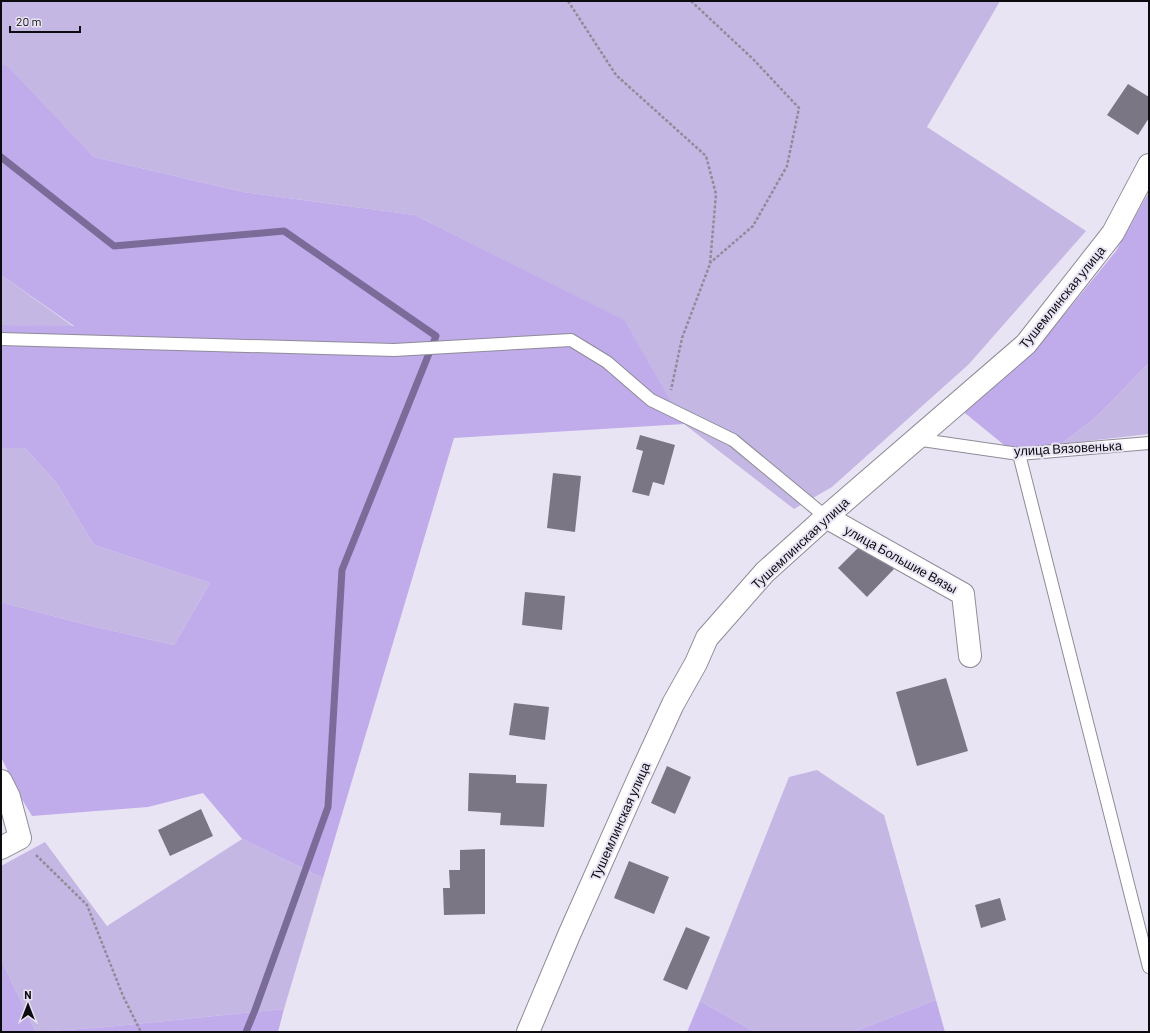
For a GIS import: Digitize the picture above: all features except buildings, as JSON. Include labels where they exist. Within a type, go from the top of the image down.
[{"type":"street","name":"Тушемлинская улица","points":[[528,1032],[637,782],[707,638],[765,572],[915,439],[1026,344],[1113,233],[1149,165]]},
{"type":"street","name":"улица Большие Вязы","points":[[826,517],[963,594],[970,656]]},
{"type":"street","points":[[1,781],[9,797],[10,843]]},
{"type":"lane","points":[[1,339],[394,350],[571,340],[607,362],[651,400],[733,440],[826,517]]},
{"type":"lane","name":"улица Вязовенька","points":[[915,439],[1019,454],[1149,443]]},
{"type":"lane","points":[[1019,454],[1149,967]]},
{"type":"path","points":[[568,1],[616,75],[706,156],[716,194],[710,264],[682,338],[667,408]]},
{"type":"path","points":[[691,1],[753,59],[799,108],[787,166],[753,226],[710,264]]},
{"type":"path","points":[[10,843],[87,905],[123,996],[141,1032]]},
{"type":"shaded area","points":[[1,1],[1000,1],[927,127],[1086,231],[969,364],[832,487],[794,509],[684,424],[623,320],[415,215],[243,192],[94,157],[7,67],[1,65]]},
{"type":"shaded area","points":[[1,65],[7,66],[94,157],[243,192],[415,215],[624,320],[684,424],[454,438],[323,878],[242,839],[203,793],[148,807],[32,816],[20,796],[1,757],[1,602],[79,623],[174,645],[210,583],[94,545],[56,482],[25,448],[1,448],[1,325],[74,326],[1,275]]},
{"type":"shaded area","points":[[1149,192],[1149,363],[1096,417],[1061,444],[1009,449],[960,409],[1037,348],[1116,251]]},
{"type":"shaded area","points":[[1,275],[74,327],[1,325]]},
{"type":"shaded area","points":[[1149,363],[1149,434],[1061,444],[1096,417]]},
{"type":"shaded area","points":[[1,448],[25,448],[56,482],[94,545],[210,583],[174,645],[79,623],[1,602]]},
{"type":"shaded area","points":[[817,770],[884,815],[936,1000],[853,1032],[755,1032],[700,1001],[789,777]]},
{"type":"shaded area","points":[[242,839],[323,878],[284,1009],[106,1027],[36,1032],[1,960],[1,866],[45,842],[107,926]]},
{"type":"shaded area","points":[[1,960],[36,1032],[1,1032]]},
{"type":"shaded area","points":[[936,1000],[945,1032],[853,1032]]},
{"type":"shaded area","points":[[700,1001],[755,1032],[687,1032]]},
{"type":"shaded area","points":[[284,1009],[278,1032],[36,1032],[106,1027]]},
{"type":"waterway","points":[[1,157],[114,246],[284,231],[436,336],[342,570],[328,807],[246,1032]]}]
